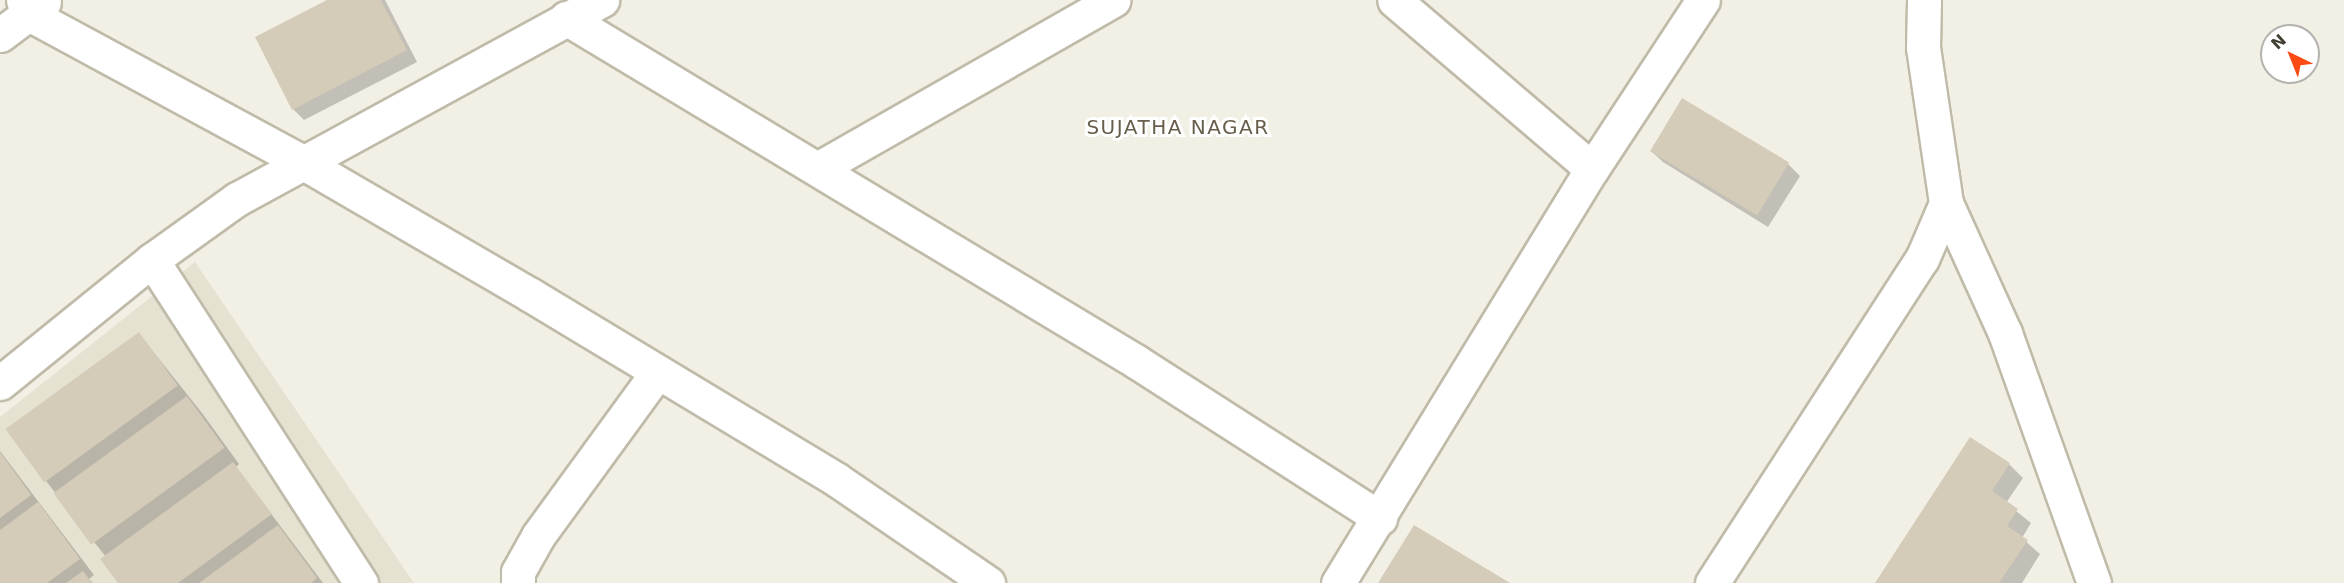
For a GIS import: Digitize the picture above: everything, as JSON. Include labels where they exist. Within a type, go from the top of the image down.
[{"type":"street","points":[[0,383],[152,260],[237,199],[602,0]]},
{"type":"street","points":[[819,168],[1113,0]]},
{"type":"street","points":[[1394,0],[1592,169]]},
{"type":"street","points":[[1338,583],[1380,518],[1592,169],[1702,0]]},
{"type":"street","points":[[1924,0],[1923,48],[1946,203],[2005,333],[2094,583]]},
{"type":"street","points":[[0,35],[33,4],[837,480],[988,583]]},
{"type":"street","points":[[566,18],[819,168],[1137,362],[1380,518]]},
{"type":"street","points":[[1712,583],[1922,260],[1946,203]]},
{"type":"street","points":[[152,260],[361,583]]},
{"type":"street","points":[[518,583],[518,572],[538,536],[657,373]]},
{"type":"shaded area","points":[[195,262],[414,583],[0,583],[0,417]]},
{"type":"building","points":[[327,0],[381,0],[407,50],[292,110],[255,37]]},
{"type":"building","points":[[1682,98],[1789,162],[1757,216],[1650,151]]},
{"type":"building","points":[[139,332],[178,385],[44,482],[6,429]]},
{"type":"building","points":[[187,396],[225,448],[91,545],[54,493]]},
{"type":"building","points":[[1970,437],[2010,463],[1992,491],[2018,509],[2007,526],[2028,540],[1999,583],[1875,583]]},
{"type":"building","points":[[0,452],[31,495],[0,518]]},
{"type":"building","points":[[233,462],[272,514],[178,583],[118,583],[100,559]]},
{"type":"building","points":[[38,502],[80,559],[47,583],[0,583],[0,530]]},
{"type":"building","points":[[278,525],[317,578],[311,583],[199,583]]},
{"type":"building","points":[[1414,525],[1510,583],[1378,583]]},
{"type":"building","points":[[83,571],[92,583],[66,583]]},
{"type":"district","name":"SUJATHA NAGAR","points":[[1178,127]]}]
